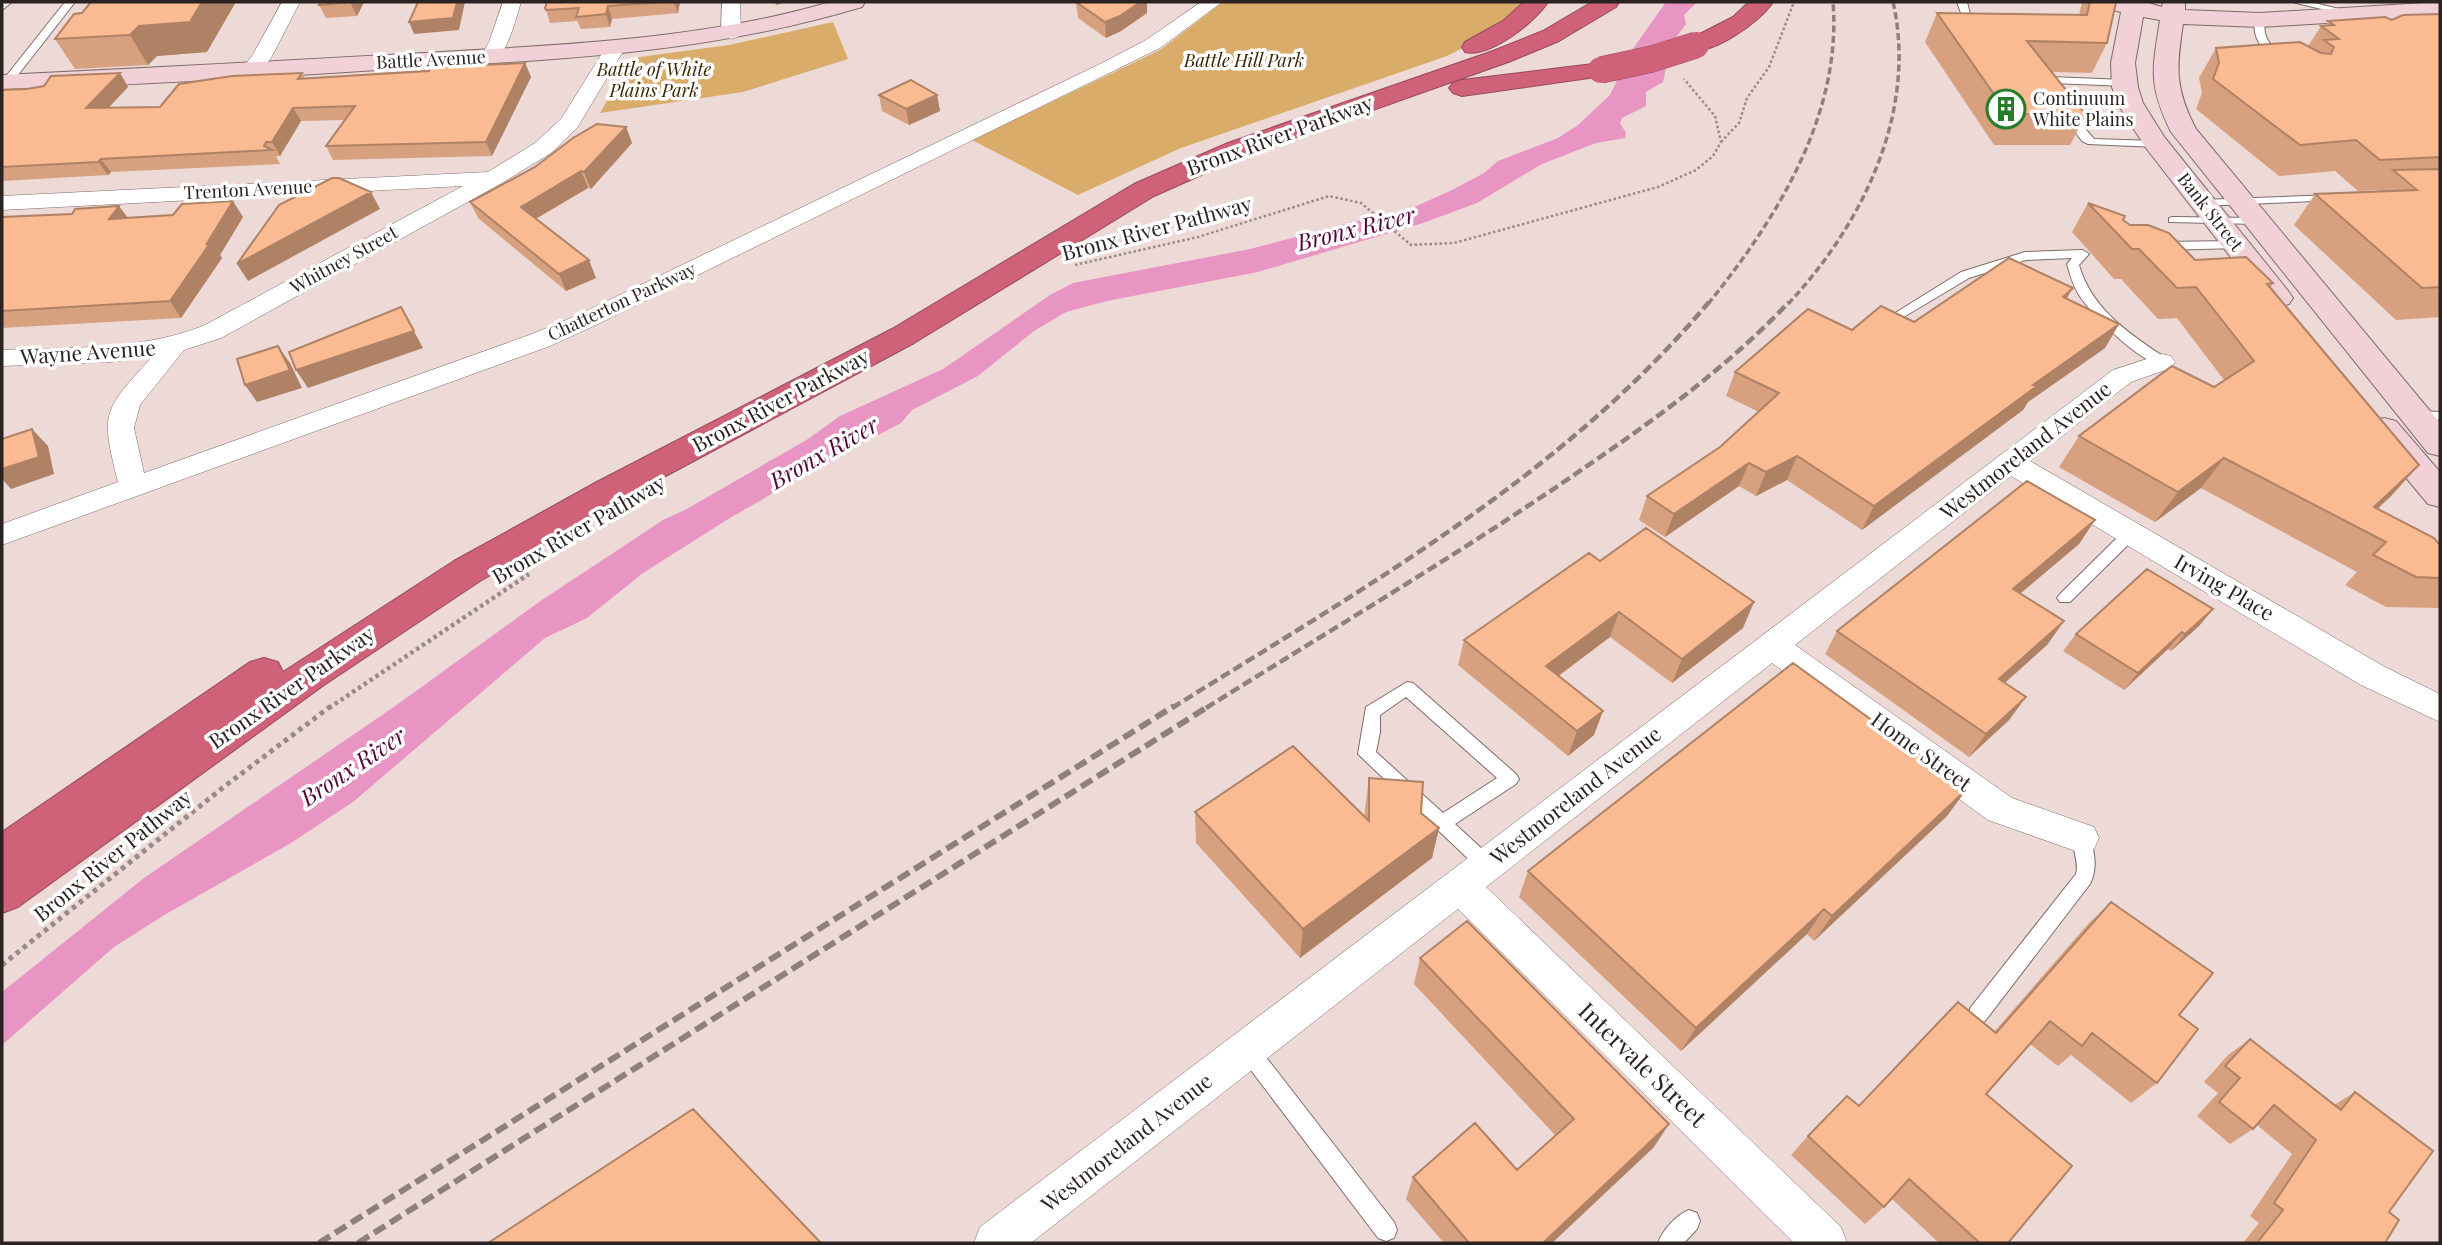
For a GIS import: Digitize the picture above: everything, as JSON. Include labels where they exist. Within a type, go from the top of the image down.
[{"type":"highway","points":[[1423,70],[1500,33],[1522,18],[1537,2]]},
{"type":"highway","name":"Bronx River Parkway","points":[[2,856],[323,634],[419,572],[516,516],[874,330],[1084,203],[1144,171],[1246,130],[1513,40],[1585,2]]},
{"type":"highway","name":"Bronx River Parkway","points":[[2,893],[360,639],[516,542],[903,336],[1144,190],[1207,161],[1527,46],[1568,27],[1608,2]]},
{"type":"highway","points":[[1330,116],[1451,89],[1601,70],[1652,60],[1696,45],[1741,22],[1762,2]]},
{"type":"street","points":[[251,70],[261,58],[291,2]]},
{"type":"street","points":[[491,56],[499,42],[512,2]]},
{"type":"street","points":[[731,2],[731,33]]},
{"type":"street","name":"Battle Avenue","points":[[4,82],[615,48],[731,33],[790,21],[854,2]]},
{"type":"street","name":"Chatterton Parkway","points":[[2,535],[495,358],[587,320],[1116,64],[1168,34],[1213,2]]},
{"type":"street","points":[[2106,2],[2260,20],[2304,8]]},
{"type":"street","points":[[2240,2],[2353,13],[2382,19],[2440,9]]},
{"type":"street","name":"Bank Street","points":[[2134,5],[2123,62],[2130,103],[2156,144],[2294,318]]},
{"type":"street","name":"Bank Street","points":[[2173,9],[2163,78],[2166,96],[2184,132],[2248,211],[2428,416],[2440,445]]},
{"type":"street","name":"Whitney Street","points":[[174,346],[212,332],[530,157],[562,131],[615,48]]},
{"type":"street","name":"Trenton Avenue","points":[[2,203],[494,178]]},
{"type":"street","points":[[135,487],[120,430],[121,419],[134,395],[160,367],[174,346]]},
{"type":"street","name":"Wayne Avenue","points":[[2,358],[174,346]]},
{"type":"street","name":"Westmoreland Avenue","points":[[996,1243],[2122,376],[2162,362]]},
{"type":"street","points":[[2361,401],[2440,495]]},
{"type":"street","name":"Irving Place","points":[[2011,463],[2373,676],[2440,709]]},
{"type":"street","name":"Home Street","points":[[1771,645],[2000,809],[2081,838]]},
{"type":"street","name":"Intervale Street","points":[[1474,876],[1807,1237]]},
{"type":"lane","points":[[2,7],[7,2]]},
{"type":"lane","points":[[4,82],[70,2]]},
{"type":"lane","points":[[1962,2],[1970,24]]},
{"type":"lane","points":[[2260,20],[2260,39],[2284,62]]},
{"type":"lane","points":[[2053,97],[2047,83],[2050,80],[2125,83]]},
{"type":"lane","points":[[2062,108],[2086,139],[2092,142],[2156,144]]},
{"type":"lane","points":[[2173,220],[2208,212],[2248,211],[2341,197]]},
{"type":"lane","points":[[2208,212],[2248,211]]},
{"type":"lane","points":[[2172,245],[2186,264]]},
{"type":"lane","points":[[2144,246],[2235,245]]},
{"type":"lane","points":[[1899,316],[1965,275],[2025,256],[2083,254],[2073,264],[2075,278],[2120,334],[2162,362]]},
{"type":"lane","points":[[2065,598],[2130,533]]},
{"type":"lane","points":[[1442,823],[1510,779],[1407,688],[1372,712],[1372,732],[1367,754],[1442,823],[1474,876]]},
{"type":"lane","points":[[1979,1014],[2084,878],[2087,867],[2081,838]]},
{"type":"lane","points":[[1248,1049],[1386,1230]]},
{"type":"lane","points":[[1669,1243],[1689,1221]]},
{"type":"path","name":"Bronx River Pathway","points":[[1065,268],[1198,237],[1329,196],[1352,199],[1404,241],[1426,246],[1454,243],[1658,187],[1696,170],[1713,156],[1721,142],[1739,122],[1747,98],[1769,67],[1782,41],[1794,2]]},
{"type":"path","points":[[1683,78],[1715,116],[1721,142]]},
{"type":"path","name":"Bronx River Pathway","points":[[2,965],[83,903],[226,785],[297,732],[363,684],[536,570]]},
{"type":"green space","name":"Battle Hill Park","points":[[1223,2],[1529,2],[1501,26],[1447,56],[1181,148],[1078,195],[972,140],[1160,50]]},
{"type":"green space","name":"Battle of White Plains Park","points":[[833,22],[848,59],[743,92],[600,113],[632,58],[729,45]]},
{"type":"water","name":"Bronx River","points":[[1666,2],[1696,3],[1684,15],[1686,24],[1671,44],[1663,82],[1646,92],[1646,106],[1622,118],[1620,123],[1626,133],[1625,138],[1596,143],[1542,164],[1477,203],[1423,223],[1258,272],[1107,301],[1066,312],[1034,331],[978,376],[912,410],[901,423],[725,521],[643,573],[587,618],[545,638],[353,802],[291,843],[166,914],[114,947],[2,1045],[2,992],[144,878],[398,704],[539,602],[663,520],[808,439],[840,416],[943,369],[1050,295],[1073,283],[1250,249],[1403,212],[1484,173],[1498,161],[1558,138],[1578,125],[1610,95],[1630,53]]},
{"type":"building","points":[[91,2],[202,2],[190,22],[139,26],[130,35],[55,39],[74,14],[82,13]]},
{"type":"building","points":[[321,2],[351,2],[319,5]]},
{"type":"building","points":[[418,2],[457,2],[453,18],[409,22]]},
{"type":"building","points":[[547,2],[663,2],[608,6],[606,14],[576,17],[579,8],[546,10]]},
{"type":"building","points":[[1076,2],[1140,2],[1120,16],[1105,22]]},
{"type":"building","points":[[2090,2],[2116,2],[2107,43],[2027,41],[2086,115],[2008,114],[1937,13],[2087,15]]},
{"type":"building","points":[[2440,14],[2440,157],[2380,160],[2356,140],[2300,145],[2213,79],[2219,63],[2216,48],[2300,42],[2321,53],[2331,54],[2334,47],[2324,40],[2339,39],[2321,26],[2334,25],[2328,21],[2385,17],[2392,20],[2403,15]]},
{"type":"building","points":[[525,63],[486,142],[326,146],[355,106],[293,108],[272,142],[266,142],[264,146],[272,150],[2,167],[2,90],[44,86],[51,76],[120,73],[86,108],[160,107],[179,84],[232,76],[302,73],[298,79],[429,71],[431,67]]},
{"type":"building","points":[[911,80],[937,95],[906,109],[879,95]]},
{"type":"building","points":[[597,124],[626,127],[584,172],[581,171],[521,207],[589,260],[559,274],[470,202],[535,167],[573,138]]},
{"type":"building","points":[[2440,169],[2440,287],[2422,288],[2315,194],[2417,190],[2393,170]]},
{"type":"building","points":[[332,178],[339,178],[371,192],[237,264],[279,205]]},
{"type":"building","points":[[233,201],[206,245],[211,242],[170,301],[2,311],[2,217],[72,214],[75,209],[119,206],[109,219],[173,215],[182,204]]},
{"type":"building","points":[[2088,203],[2125,216],[2123,220],[2130,225],[2148,225],[2169,233],[2195,260],[2246,257],[2273,283],[2267,284],[2419,465],[2374,507],[2434,538],[2440,545],[2440,578],[2416,577],[2373,555],[2386,542],[2224,458],[2178,492],[2079,436],[2172,366],[2214,387],[2254,361],[2196,287],[2177,288],[2139,249],[2132,249]]},
{"type":"building","points":[[2009,258],[2073,288],[2063,297],[2119,324],[2033,385],[2037,386],[1874,506],[1797,456],[1766,472],[1749,463],[1674,514],[1647,496],[1720,447],[1779,393],[1735,372],[1808,309],[1852,330],[1881,306],[1914,322]]},
{"type":"building","points":[[401,307],[414,331],[296,370],[289,352]]},
{"type":"building","points":[[278,346],[290,370],[245,385],[237,359]]},
{"type":"building","points":[[32,429],[39,457],[2,469],[2,439]]},
{"type":"building","points":[[2027,481],[2095,520],[2013,589],[2064,621],[1999,679],[2026,697],[1986,734],[1837,631]]},
{"type":"building","points":[[1646,528],[1754,602],[1682,659],[1619,612],[1546,666],[1603,711],[1577,731],[1464,640],[1589,553],[1600,561]]},
{"type":"building","points":[[2147,569],[2213,609],[2185,634],[2182,632],[2138,673],[2076,634]]},
{"type":"building","points":[[1793,663],[1967,789],[1832,916],[1824,909],[1696,1028],[1528,871]]},
{"type":"building","points":[[1293,746],[1369,821],[1369,778],[1423,782],[1421,813],[1439,828],[1303,929],[1195,812]]},
{"type":"building","points":[[2111,902],[2213,973],[2179,1015],[2198,1029],[2157,1083],[2092,1033],[2082,1046],[2050,1021],[1986,1094],[2072,1166],[2008,1243],[1980,1243],[1909,1179],[1884,1207],[1808,1136],[1847,1096],[1859,1106],[1958,1002],[1996,1033]]},
{"type":"building","points":[[1467,921],[1669,1124],[1543,1243],[1469,1243],[1413,1177],[1475,1123],[1517,1170],[1574,1119],[1420,958]]},
{"type":"building","points":[[2250,1039],[2341,1110],[2355,1092],[2433,1151],[2389,1212],[2399,1220],[2385,1243],[2257,1243],[2283,1210],[2274,1203],[2316,1140],[2274,1105],[2253,1129],[2219,1102],[2240,1078],[2225,1066]]},
{"type":"building","points":[[693,1109],[821,1243],[488,1243]]},
{"type":"railway","points":[[1708,304],[1757,237],[1799,164],[1827,85],[1833,44],[1833,2]]},
{"type":"railway","points":[[1788,304],[1815,273],[1839,239],[1878,165],[1898,84],[1899,43],[1893,2]]},
{"type":"railway","points":[[1172,708],[1387,573],[1525,476],[1590,422],[1652,365],[1709,302]]},
{"type":"railway","points":[[1206,708],[1437,564],[1602,455],[1659,415],[1740,350],[1789,302]]},
{"type":"railway","points":[[319,1243],[1174,706]]},
{"type":"railway","points":[[358,1243],[1209,706]]},
{"type":"place","name":"Continuum White Plains","points":[[2006,109]]}]
